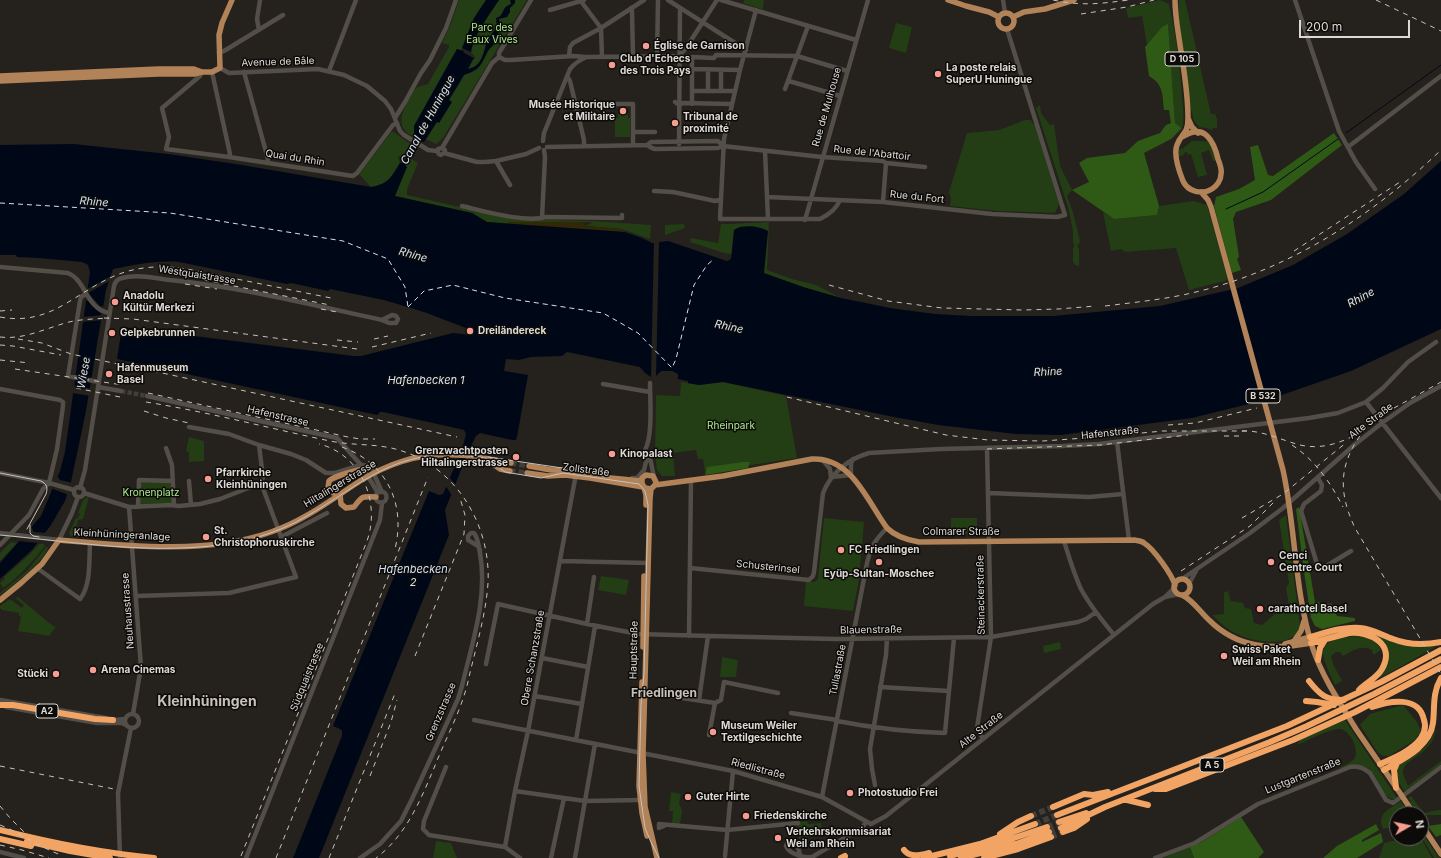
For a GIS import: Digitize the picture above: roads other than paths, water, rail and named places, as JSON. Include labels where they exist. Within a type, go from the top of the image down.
[{"type":"highway","points":[[1311,640],[1348,628],[1359,627],[1372,630],[1400,642],[1418,644],[1441,642]]},
{"type":"highway","points":[[1311,640],[1325,640],[1349,633],[1361,633],[1372,636],[1382,644],[1385,661],[1381,670],[1374,679],[1362,687],[1354,695]]},
{"type":"highway","points":[[1318,660],[1320,648],[1325,640]]},
{"type":"highway","name":"A 5","points":[[1057,815],[1287,726],[1345,700],[1441,650]]},
{"type":"highway","name":"A 5","points":[[1061,827],[1105,807],[1270,742],[1332,715],[1399,682],[1441,659]]},
{"type":"highway","points":[[1154,788],[1166,789],[1293,740],[1355,712],[1441,667]]},
{"type":"highway","points":[[1384,770],[1420,747],[1427,740],[1433,724],[1434,694],[1441,678]]},
{"type":"highway","points":[[1309,682],[1320,693],[1328,698],[1345,700]]},
{"type":"highway","points":[[1306,701],[1334,705]]},
{"type":"highway","points":[[1355,712],[1386,702],[1401,701],[1417,707],[1422,714],[1425,721],[1425,729],[1419,741],[1380,764]]},
{"type":"highway","name":"A2","points":[[0,706],[13,705],[81,717],[113,720]]},
{"type":"highway","points":[[1397,763],[1394,774],[1397,789]]},
{"type":"highway","points":[[1053,807],[1084,794],[1101,794],[1127,788]]},
{"type":"highway","points":[[1126,799],[1148,805]]},
{"type":"highway","points":[[991,841],[1018,822],[1032,816]]},
{"type":"highway","points":[[924,858],[949,853],[991,841],[1035,824]]},
{"type":"highway","points":[[0,827],[35,836],[45,843]]},
{"type":"highway","points":[[0,830],[45,843],[154,858]]},
{"type":"highway","points":[[942,858],[1049,832]]},
{"type":"highway","points":[[961,858],[1016,844],[1049,832]]},
{"type":"highway","points":[[984,858],[1018,849],[1049,832]]},
{"type":"highway","points":[[0,834],[110,858]]},
{"type":"highway","points":[[0,839],[39,847],[45,843]]},
{"type":"highway","points":[[904,850],[907,854],[913,856],[939,852],[949,853]]},
{"type":"main road","points":[[0,81],[158,74],[194,74],[212,72],[220,68],[219,35],[222,23],[232,0]]},
{"type":"main road","points":[[948,0],[989,12],[999,17]]},
{"type":"main road","points":[[1013,17],[1024,12],[1045,9],[1074,0]]},
{"type":"main road","name":"D 105","points":[[1171,0],[1183,62],[1188,116],[1187,128],[1184,136]]},
{"type":"main road","name":"D 105","points":[[1175,0],[1175,15]]},
{"type":"main road","points":[[999,17],[1005,13],[1010,14],[1013,17]]},
{"type":"main road","points":[[999,17],[998,22],[1000,26],[1007,29],[1013,24],[1013,17]]},
{"type":"main road","points":[[0,76],[158,69],[194,69],[202,72]]},
{"type":"main road","name":"D 105","points":[[1188,116],[1192,127],[1198,133]]},
{"type":"main road","points":[[1198,133],[1206,135],[1213,143],[1221,175],[1218,183],[1212,189],[1201,192],[1196,192],[1187,186],[1182,177],[1176,154],[1177,145],[1184,136],[1198,133]]},
{"type":"main road","points":[[1211,207],[1210,197],[1212,189]]},
{"type":"main road","points":[[1201,192],[1208,200],[1211,207]]},
{"type":"main road","name":"B 532","points":[[1211,207],[1278,449],[1286,486],[1305,618],[1314,651],[1328,684],[1358,732],[1409,806]]},
{"type":"main road","name":"Hiltalingerstrasse","points":[[279,529],[310,513],[372,474],[403,461],[436,455],[457,455],[472,456],[511,463]]},
{"type":"main road","name":"Hiltalingerstrasse","points":[[484,458],[500,469],[510,471]]},
{"type":"main road","name":"Colmarer Straße","points":[[654,483],[675,483],[680,481],[723,476],[812,459],[822,459],[842,467],[851,476],[887,528],[893,534],[900,537],[920,542],[1140,541],[1147,545],[1169,573],[1175,586]]},
{"type":"main road","name":"Zollstraße","points":[[529,466],[644,487]]},
{"type":"main road","points":[[363,467],[332,478],[329,481],[328,488],[333,493],[340,494],[341,504],[348,509],[354,507],[364,496],[378,494]]},
{"type":"main road","name":"Zollstraße","points":[[527,473],[548,476],[576,475],[641,481]]},
{"type":"main road","points":[[641,481],[646,475],[650,475],[654,483],[644,487]]},
{"type":"main road","name":"Hauptstraße","points":[[641,481],[646,495],[646,563],[640,800],[647,835],[656,858]]},
{"type":"main road","name":"Hauptstraße","points":[[646,563],[650,499],[654,483]]},
{"type":"main road","name":"Kleinhüningeranlage","points":[[58,540],[133,546],[169,547],[222,543],[253,538],[279,529]]},
{"type":"main road","points":[[0,600],[37,568],[58,540]]},
{"type":"main road","name":"Colmarer Straße","points":[[1169,573],[1181,580]]},
{"type":"main road","points":[[1196,605],[1186,580],[1177,582],[1175,586],[1176,591],[1196,605],[1214,626],[1234,639],[1261,647],[1302,645],[1308,646],[1314,651]]},
{"type":"main road","points":[[1181,594],[1187,594],[1190,588]]},
{"type":"main road","points":[[1294,641],[1301,631],[1305,618]]},
{"type":"main road","points":[[1281,646],[1294,641],[1311,640]]},
{"type":"main road","points":[[1302,645],[1311,640]]},
{"type":"main road","name":"Hauptstraße","points":[[641,754],[645,807],[656,858]]},
{"type":"main road","points":[[1429,836],[1441,854]]},
{"type":"street","points":[[259,30],[257,19],[260,0]]},
{"type":"street","points":[[329,72],[356,0]]},
{"type":"street","name":"Quai du Rhin","points":[[202,72],[200,76],[162,108],[169,137],[166,149],[267,162],[353,176],[396,120],[402,106],[430,60],[446,28],[456,0]]},
{"type":"street","points":[[531,0],[499,53],[499,57],[492,63],[442,148],[438,149],[437,151],[439,154],[441,155],[444,153],[477,162],[496,161],[543,148],[647,145]]},
{"type":"street","points":[[575,63],[569,56],[570,47],[573,43],[601,28],[644,0]]},
{"type":"street","points":[[657,56],[658,0]]},
{"type":"street","points":[[668,0],[745,53]]},
{"type":"street","points":[[499,57],[505,60],[511,60],[569,56],[679,56],[686,48],[717,0]]},
{"type":"street","points":[[721,0],[856,40]]},
{"type":"street","name":"Rue de Mulhouse","points":[[804,220],[868,0]]},
{"type":"street","points":[[1003,0],[1005,13]]},
{"type":"street","points":[[1295,0],[1339,131],[1356,162],[1375,189]]},
{"type":"street","points":[[550,10],[582,1],[601,28],[602,57]]},
{"type":"street","points":[[631,8],[633,57]]},
{"type":"street","points":[[679,148],[677,104],[680,8]]},
{"type":"street","points":[[756,10],[734,91],[723,146],[720,219],[820,219],[825,217],[838,206],[840,200]]},
{"type":"street","points":[[220,53],[224,52],[282,15]]},
{"type":"street","points":[[785,90],[808,26]]},
{"type":"street","name":"Rue du Fort","points":[[767,197],[883,202],[992,214],[1058,217],[1066,215],[1007,29]]},
{"type":"street","points":[[692,104],[692,58],[714,58],[716,55],[745,53],[797,56],[847,72]]},
{"type":"street","points":[[542,218],[545,157],[543,148],[539,142],[543,141],[544,133],[567,76],[575,63],[587,57]]},
{"type":"street","name":"Avenue de Bâle","points":[[220,68],[230,72],[308,69],[344,75],[367,86],[379,95],[391,109],[400,131],[428,150],[437,151]]},
{"type":"street","points":[[692,69],[740,70]]},
{"type":"street","points":[[708,70],[708,91]]},
{"type":"street","points":[[721,70],[721,91]]},
{"type":"street","points":[[212,72],[230,154],[229,157]]},
{"type":"street","points":[[244,72],[268,159],[267,162]]},
{"type":"street","points":[[567,76],[570,81],[576,104],[584,146]]},
{"type":"street","points":[[1348,147],[1441,76]]},
{"type":"street","points":[[789,80],[840,96]]},
{"type":"street","points":[[692,90],[734,91]]},
{"type":"street","points":[[556,105],[633,104],[633,145]]},
{"type":"street","points":[[677,104],[731,104]]},
{"type":"street","points":[[391,109],[402,106]]},
{"type":"street","points":[[633,132],[655,132]]},
{"type":"street","points":[[543,141],[547,143],[543,148]]},
{"type":"street","name":"Rue de l'Abattoir","points":[[723,146],[718,141],[651,142],[647,145],[652,148],[718,148],[723,146],[822,157],[883,161],[886,163],[925,167]]},
{"type":"street","points":[[442,148],[445,150],[444,153]]},
{"type":"street","points":[[765,151],[768,219]]},
{"type":"street","points":[[496,161],[510,186]]},
{"type":"street","points":[[883,202],[886,163]]},
{"type":"street","points":[[654,192],[673,192],[715,201],[720,200]]},
{"type":"street","points":[[462,206],[507,216],[527,218],[622,218],[622,215]]},
{"type":"street","points":[[0,267],[68,273],[73,275],[79,281],[86,295],[101,310],[107,312]]},
{"type":"street","name":"Westquaistrasse","points":[[80,488],[85,470],[107,312],[114,286],[117,281],[123,277],[140,277],[198,283],[382,320]]},
{"type":"street","points":[[86,295],[81,297],[68,376],[122,391]]},
{"type":"street","name":"Hafenstraße","points":[[842,467],[854,459],[869,453],[877,452],[1063,446],[1117,442],[1338,413],[1366,402],[1383,388],[1408,362],[1436,342]]},
{"type":"street","points":[[646,475],[647,458],[645,450],[650,436],[650,383]]},
{"type":"street","points":[[603,384],[650,392]]},
{"type":"street","name":"Alte Straße","points":[[1181,580],[1276,514],[1352,446],[1382,422],[1410,403],[1441,386]]},
{"type":"street","points":[[0,389],[63,402],[51,484],[43,489],[29,515],[0,545]]},
{"type":"street","name":"Hafenstrasse","points":[[147,396],[337,438],[363,467],[378,494]]},
{"type":"street","points":[[1366,402],[1441,498]]},
{"type":"street","points":[[189,427],[229,434],[259,445],[291,454],[306,460],[326,473],[336,473],[363,467]]},
{"type":"street","points":[[1117,442],[1129,540]]},
{"type":"street","points":[[136,596],[229,593],[296,577],[261,483],[263,477],[259,445]]},
{"type":"street","points":[[166,448],[172,461],[174,506]]},
{"type":"street","name":"Steinackerstraße","points":[[983,739],[977,728],[991,637],[987,448]]},
{"type":"street","name":"Hauptstraße","points":[[646,451],[650,458],[654,483]]},
{"type":"street","points":[[626,479],[637,478],[643,473],[647,458]]},
{"type":"street","points":[[822,459],[830,469],[831,478],[851,476],[854,459]]},
{"type":"street","name":"Schusterinsel","points":[[690,568],[809,580],[813,576],[814,572],[823,493],[831,478],[842,467]]},
{"type":"street","points":[[0,473],[73,490],[77,487],[83,490],[84,493],[130,507],[191,505],[220,499],[261,483]]},
{"type":"street","name":"Obere Schanzstraße","points":[[505,847],[576,475]]},
{"type":"street","points":[[1318,478],[1322,485],[1321,491],[1304,504],[1301,511],[1317,564],[1319,567],[1323,568],[1351,551]]},
{"type":"street","points":[[138,507],[139,480],[173,481]]},
{"type":"street","points":[[689,636],[691,480]]},
{"type":"street","points":[[189,482],[191,505]]},
{"type":"street","points":[[73,490],[74,494],[78,498]]},
{"type":"street","points":[[0,533],[58,540],[78,498],[84,493]]},
{"type":"street","points":[[989,493],[1089,497],[1123,494]]},
{"type":"street","points":[[378,494],[377,501],[382,503]]},
{"type":"street","name":"Südquaistrasse","points":[[246,858],[380,520],[382,503],[386,500],[386,494],[378,494]]},
{"type":"street","name":"Neuhausstrasse","points":[[120,857],[118,793],[131,728],[135,728],[138,723],[138,718],[133,714],[141,667],[130,507]]},
{"type":"street","points":[[281,537],[327,514]]},
{"type":"street","name":"Tullastraße","points":[[822,797],[870,549],[874,541],[887,528]]},
{"type":"street","points":[[1064,541],[1071,564],[1081,588],[1096,612],[1114,635]]},
{"type":"street","points":[[37,568],[80,599],[88,582],[90,543]]},
{"type":"street","name":"Grenzstrasse","points":[[360,858],[380,844],[401,821],[458,698],[482,596],[483,571],[480,550]]},
{"type":"street","points":[[560,561],[646,563]]},
{"type":"street","points":[[1190,588],[1190,582],[1197,570]]},
{"type":"street","points":[[587,624],[594,577]]},
{"type":"street","name":"Alte Straße","points":[[800,855],[808,858],[816,856],[862,828],[866,822],[871,824],[875,823],[886,816],[1153,604],[1165,597],[1175,586]]},
{"type":"street","name":"Alte Straße","points":[[1165,597],[1181,594]]},
{"type":"street","name":"Blauenstraße","points":[[486,664],[498,604],[595,626],[645,634],[853,639],[991,637],[1078,622],[1086,619],[1096,612]]},
{"type":"street","points":[[576,740],[595,626]]},
{"type":"street","points":[[699,700],[708,636]]},
{"type":"street","points":[[875,785],[870,749],[886,655],[887,638]]},
{"type":"street","points":[[791,713],[837,720],[873,728],[914,732],[945,732],[954,638]]},
{"type":"street","points":[[542,658],[588,667]]},
{"type":"street","points":[[643,692],[715,703],[721,700],[724,682],[778,693]]},
{"type":"street","points":[[880,687],[950,691]]},
{"type":"street","points":[[535,696],[582,704]]},
{"type":"street","points":[[0,700],[98,716],[113,720],[125,719],[133,714]]},
{"type":"street","points":[[709,735],[715,703]]},
{"type":"street","points":[[0,706],[97,723],[122,723],[131,728]]},
{"type":"street","points":[[125,719],[126,725]]},
{"type":"street","points":[[474,720],[641,754]]},
{"type":"street","points":[[575,858],[595,744]]},
{"type":"street","name":"Riedlistraße","points":[[641,754],[733,771],[822,797],[866,822]]},
{"type":"street","name":"Lustgartenstraße","points":[[1155,858],[1195,843],[1258,804],[1350,767],[1358,766],[1367,770],[1386,800],[1393,803],[1441,766]]},
{"type":"street","points":[[446,767],[424,821],[423,829],[429,835],[437,837],[505,847],[520,858]]},
{"type":"street","points":[[725,856],[733,771]]},
{"type":"street","points":[[515,791],[585,801],[640,800]]},
{"type":"street","points":[[551,858],[564,798]]},
{"type":"street","points":[[666,824],[727,830],[798,823]]},
{"type":"street","points":[[0,852],[24,858]]},
{"type":"street","points":[[120,857],[131,858]]},
{"type":"water","points":[[486,0],[499,0],[475,39],[471,52],[462,48],[474,18]]},
{"type":"water","points":[[510,0],[515,0],[515,3],[510,8],[510,12],[507,17],[499,19],[501,30],[493,41],[494,44],[477,69],[464,75],[449,100],[452,102],[439,123],[437,122],[424,142],[420,141],[405,165],[407,167],[395,196],[472,213],[487,222],[625,232],[652,243],[668,241],[727,261],[731,259],[734,230],[746,226],[755,227],[768,231],[764,273],[803,287],[841,298],[890,308],[935,314],[972,316],[1053,316],[1160,306],[1238,288],[1293,265],[1347,234],[1404,194],[1441,161],[1441,329],[1351,371],[1273,398],[1192,418],[1061,435],[1016,434],[938,425],[723,382],[699,385],[688,383],[688,381],[678,379],[678,374],[672,371],[661,371],[656,376],[651,377],[640,367],[567,352],[562,356],[531,357],[519,360],[506,359],[504,371],[528,375],[516,440],[480,433],[476,436],[445,510],[449,535],[319,858],[293,858],[342,736],[342,731],[333,726],[369,637],[429,491],[439,495],[443,494],[462,449],[466,434],[464,430],[383,412],[380,412],[377,415],[117,359],[122,327],[354,356],[361,356],[453,333],[472,335],[474,331],[472,327],[466,328],[424,312],[384,300],[330,289],[328,291],[291,283],[287,284],[179,262],[154,262],[113,269],[106,290],[86,411],[71,482],[65,501],[51,525],[32,550],[0,579],[0,563],[41,516],[60,471],[65,452],[90,272],[88,265],[82,262],[17,257],[16,255],[0,255],[0,145],[74,144],[168,154],[371,187],[377,186],[386,182],[400,163],[403,164],[418,139],[414,137],[414,126],[457,49],[464,51],[463,52],[475,59],[473,59],[468,69],[476,65],[483,55],[487,41],[490,41],[490,36],[497,27],[496,18],[501,16],[505,8],[511,4]]},
{"type":"waterway","points":[[1346,133],[1441,65]]},
{"type":"waterway","points":[[1226,209],[1263,192],[1338,139]]},
{"type":"tunnel","points":[[121,391],[147,396]]},
{"type":"tunnel","points":[[511,463],[529,466]]},
{"type":"tunnel","points":[[510,471],[527,473]]},
{"type":"tunnel","points":[[1031,816],[1053,807]]},
{"type":"tunnel","points":[[1035,824],[1057,815]]},
{"type":"tunnel","points":[[1047,827],[1059,822]]},
{"type":"tunnel","points":[[1049,832],[1061,828]]},
{"type":"tunnel","points":[[1051,837],[1063,832]]},
{"type":"tram line","points":[[0,535],[145,548],[204,547],[233,543],[265,535],[296,522],[372,476],[390,467],[410,460],[433,456],[475,456],[491,460],[505,472],[541,478],[563,473],[639,484],[645,491],[648,505],[644,674],[641,704],[639,786],[645,828],[659,858]]},
{"type":"tram line","points":[[488,457],[569,469]]},
{"type":"tram line","points":[[0,473],[45,483],[47,490],[46,494],[27,529]]},
{"type":"tram line","points":[[30,525],[30,533],[33,536],[39,537]]},
{"type":"railway","points":[[1053,0],[1090,4],[1128,0]]},
{"type":"railway","points":[[1081,14],[1127,7],[1154,0]]},
{"type":"railway","points":[[1376,0],[1441,31]]},
{"type":"railway","points":[[1105,306],[1188,294],[1234,281],[1267,268],[1330,236],[1359,217],[1415,174],[1441,150]]},
{"type":"railway","points":[[1294,251],[1400,182]]},
{"type":"railway","points":[[0,317],[17,319],[33,317],[46,313],[112,277],[121,273],[149,267],[187,269],[331,298]]},
{"type":"railway","points":[[165,271],[330,305]]},
{"type":"railway","points":[[185,284],[217,289]]},
{"type":"railway","points":[[829,285],[888,301],[942,308],[1023,310],[1096,306]]},
{"type":"railway","points":[[321,309],[337,312]]},
{"type":"railway","points":[[0,311],[12,310]]},
{"type":"railway","points":[[104,318],[133,319],[357,349]]},
{"type":"railway","points":[[0,337],[18,337],[74,321],[109,318]]},
{"type":"railway","points":[[372,347],[431,333]]},
{"type":"railway","points":[[374,339],[388,336]]},
{"type":"railway","points":[[18,339],[42,343],[71,354],[127,366]]},
{"type":"railway","points":[[337,340],[358,342]]},
{"type":"railway","points":[[0,345],[61,355]]},
{"type":"railway","points":[[0,360],[30,363]]},
{"type":"railway","points":[[15,369],[123,385]]},
{"type":"railway","points":[[153,371],[457,437]]},
{"type":"railway","points":[[1361,431],[1385,413],[1441,382]]},
{"type":"railway","points":[[76,388],[120,397]]},
{"type":"railway","points":[[148,393],[348,437],[375,439]]},
{"type":"railway","points":[[787,397],[946,435],[988,440],[1043,441],[1163,431],[1248,431]]},
{"type":"railway","points":[[146,402],[215,415],[330,441],[393,448],[402,451],[422,460],[439,471],[455,486],[477,521],[484,541],[488,583],[483,618],[467,686],[454,723],[416,808],[399,835],[376,858]]},
{"type":"railway","points":[[1168,425],[1195,423],[1257,408]]},
{"type":"railway","points":[[144,411],[189,423]]},
{"type":"railway","points":[[1366,428],[1350,452],[1346,464],[1343,488],[1345,501],[1355,528],[1441,674]]},
{"type":"railway","points":[[1242,431],[1257,432],[1300,445],[1316,447],[1338,443],[1359,433]]},
{"type":"railway","points":[[987,449],[1100,445],[1188,435]]},
{"type":"railway","points":[[1224,436],[1239,436]]},
{"type":"railway","points":[[1242,518],[1283,494],[1347,442]]},
{"type":"railway","points":[[241,856],[367,541],[371,526],[369,496],[364,482],[356,469],[346,458],[334,449],[319,444]]},
{"type":"railway","points":[[1292,445],[1301,451],[1322,473],[1343,507]]},
{"type":"railway","points":[[342,447],[358,454],[371,463],[390,487],[398,516],[398,532],[395,549]]},
{"type":"railway","points":[[276,858],[428,477]]},
{"type":"railway","points":[[415,656],[464,534],[465,515],[460,498]]},
{"type":"railway","points":[[1181,571],[1250,526],[1274,502]]},
{"type":"railway","points":[[329,858],[396,691]]},
{"type":"railway","points":[[370,776],[391,722],[397,700]]},
{"type":"railway","points":[[0,766],[114,789]]},
{"type":"railway","points":[[0,806],[26,834]]},
{"type":"railway","points":[[0,825],[61,855]]},
{"type":"railway","points":[[0,845],[49,858]]},
{"type":"place","name":"Église de Garnison","points":[[646,46]]},
{"type":"place","name":"Club d'Echecs des Trois Pays","points":[[612,65]]},
{"type":"place","name":"La poste relais SuperU Huningue","points":[[938,74]]},
{"type":"place","name":"Musée Historique et Militaire","points":[[623,111]]},
{"type":"place","name":"Tribunal de proximité","points":[[675,123]]},
{"type":"place","name":"Anadolu Kültür Merkezi","points":[[115,302]]},
{"type":"place","name":"Dreiländereck","points":[[470,331]]},
{"type":"place","name":"Gelpkebrunnen","points":[[112,333]]},
{"type":"place","name":"Hafenmuseum Basel","points":[[109,374]]},
{"type":"place","name":"Kinopalast","points":[[612,454]]},
{"type":"place","name":"Grenzwachtposten Hiltalingerstrasse","points":[[516,457]]},
{"type":"place","name":"Pfarrkirche Kleinhüningen","points":[[208,479]]},
{"type":"place","name":"St. Christophoruskirche","points":[[206,537]]},
{"type":"place","name":"FC Friedlingen","points":[[841,550]]},
{"type":"place","name":"Eyüp-Sultan-Moschee","points":[[879,562]]},
{"type":"place","name":"Cenci Centre Court","points":[[1271,562]]},
{"type":"place","name":"carathotel Basel","points":[[1260,609]]},
{"type":"place","name":"Swiss Paket Weil am Rhein","points":[[1224,656]]},
{"type":"place","name":"Arena Cinemas","points":[[93,670]]},
{"type":"place","name":"Stücki","points":[[56,674]]},
{"type":"place","name":"Museum Weiler Textilgeschichte","points":[[713,732]]},
{"type":"place","name":"Photostudio Frei","points":[[850,793]]},
{"type":"place","name":"Guter Hirte","points":[[688,797]]},
{"type":"place","name":"Friedenskirche","points":[[746,816]]},
{"type":"place","name":"Verkehrskommisariat Weil am Rhein","points":[[778,838]]},
{"type":"district","name":"Friedlingen","points":[[664,693]]},
{"type":"district","name":"Kleinhüningen","points":[[207,702]]},
{"type":"park label","name":"Parc des Eaux Vives","points":[[492,34]]},
{"type":"park label","name":"Rheinpark","points":[[731,426]]},
{"type":"park label","name":"Kronenplatz","points":[[151,493]]},
{"type":"water label","name":"Canal de Huningue","points":[[428,120]]},
{"type":"water label","name":"Rhine","points":[[94,202]]},
{"type":"water label","name":"Rhine","points":[[413,255]]},
{"type":"water label","name":"Rhine","points":[[1361,298]]},
{"type":"water label","name":"Rhine","points":[[729,327]]},
{"type":"water label","name":"Rhine","points":[[1048,372]]},
{"type":"water label","name":"Wiese","points":[[84,373]]},
{"type":"water label","name":"Hafenbecken 1","points":[[426,381]]},
{"type":"water label","name":"Hafenbecken 2","points":[[413,576]]}]
